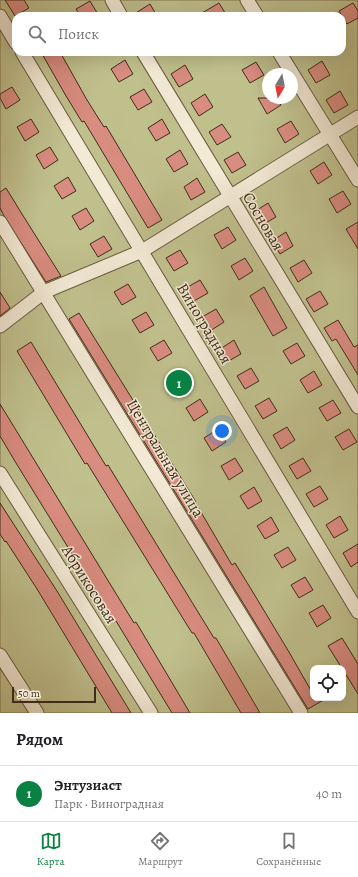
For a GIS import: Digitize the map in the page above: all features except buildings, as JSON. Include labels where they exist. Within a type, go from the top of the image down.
[{"type":"street","points":[[112,0],[119,12]]},
{"type":"street","points":[[247,0],[254,12]]},
{"type":"street","points":[[0,16],[12,36]]},
{"type":"street","name":"Виноградная","points":[[24,56],[358,612]]},
{"type":"street","name":"Сосновая","points":[[145,56],[358,407]]},
{"type":"street","points":[[281,56],[358,180]]},
{"type":"street","points":[[0,326],[44,292],[142,251],[230,198],[358,117]]},
{"type":"street","name":"Центральная улица","points":[[0,222],[301,713]]},
{"type":"street","name":"Абрикосовая","points":[[0,473],[151,713]]},
{"type":"street","points":[[0,655],[37,713]]},
{"type":"green space","points":[[0,0],[358,0],[358,713],[0,713]]},
{"type":"place","name":"Энтузиаст","points":[[179,383]]}]
